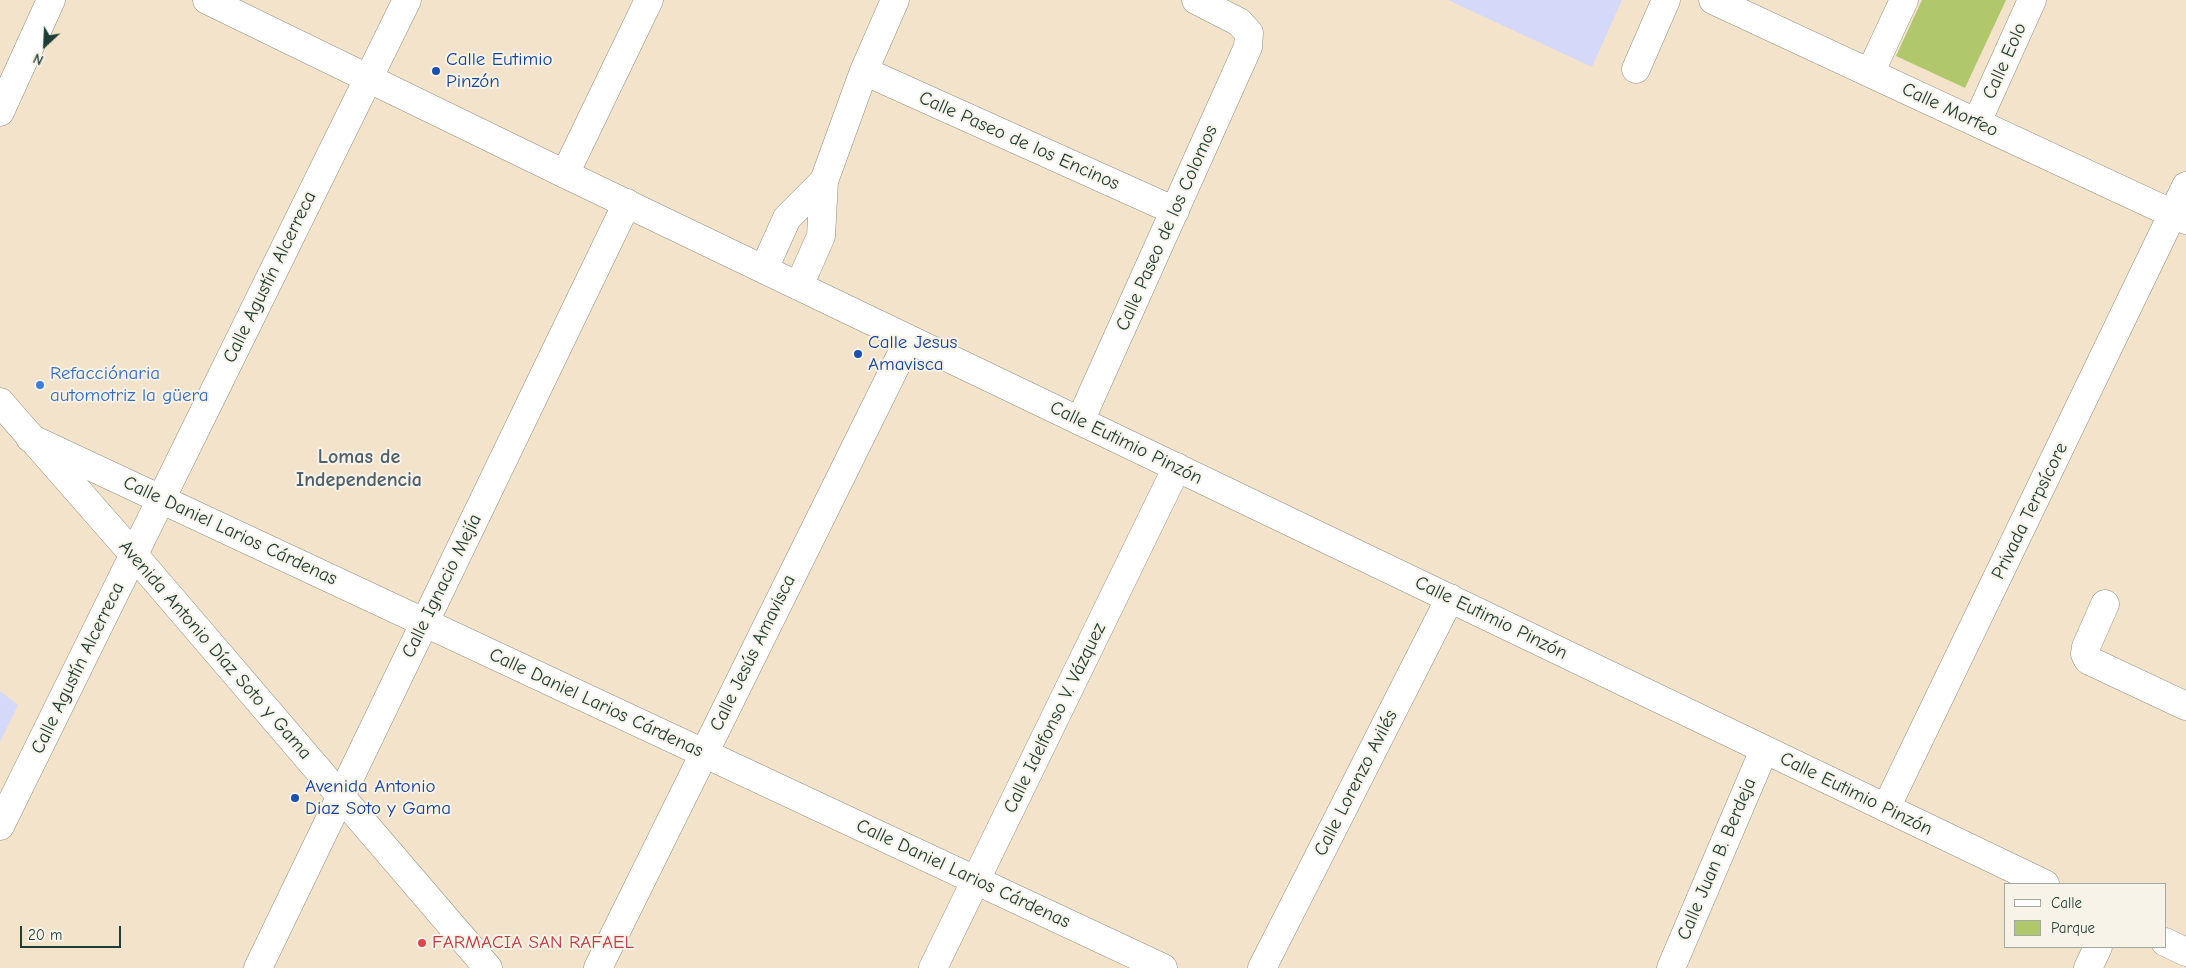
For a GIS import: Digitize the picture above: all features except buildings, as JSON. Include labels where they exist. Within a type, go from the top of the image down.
[{"type":"street","points":[[0,112],[51,0]]},
{"type":"street","name":"Calle Eutimio Pinzón","points":[[207,0],[565,174],[2043,883]]},
{"type":"street","name":"Calle Agustín Alcerreca","points":[[0,826],[407,0]]},
{"type":"street","points":[[565,174],[650,0]]},
{"type":"street","points":[[799,286],[821,236],[824,181],[864,71],[895,0]]},
{"type":"street","name":"Calle Paseo de los Colomos","points":[[1080,421],[1248,47],[1249,33],[1239,22],[1196,0]]},
{"type":"street","points":[[1636,69],[1666,0]]},
{"type":"street","name":"Calle Morfeo","points":[[1713,0],[2180,217]]},
{"type":"street","points":[[1870,73],[1904,0]]},
{"type":"street","name":"Calle Eolo","points":[[1977,122],[2032,0]]},
{"type":"street","name":"Calle Paseo de los Encinos","points":[[864,71],[1175,211]]},
{"type":"street","points":[[764,269],[787,218],[824,181]]},
{"type":"street","name":"Privada Terpsícore","points":[[1886,808],[2180,217],[2186,186]]},
{"type":"street","name":"Calle Ignacio Mejía","points":[[258,968],[627,203]]},
{"type":"street","name":"Calle Jesús Amavisca","points":[[598,968],[909,339]]},
{"type":"street","name":"Avenida Antonio Díaz Soto y Gama","points":[[0,402],[134,555],[488,968]]},
{"type":"street","name":"Calle Daniel Larios Cárdenas","points":[[30,438],[1163,968]]},
{"type":"street","name":"Calle Idelfonso V. Vázquez","points":[[933,968],[1177,467]]},
{"type":"street","name":"Calle Lorenzo Avilés","points":[[1262,968],[1450,598]]},
{"type":"street","points":[[2105,604],[2086,647],[2084,654],[2088,660],[2182,698]]},
{"type":"street","name":"Calle Juan B. Berdeja","points":[[1671,968],[1764,750]]},
{"type":"street","points":[[2166,942],[2186,952]]},
{"type":"street","points":[[2088,968],[2098,948]]},
{"type":"shaded area","points":[[1448,0],[1622,0],[1592,67]]},
{"type":"shaded area","points":[[0,691],[18,705],[0,742]]},
{"type":"green space","points":[[1922,0],[2006,0],[1965,88],[1896,56]]},
{"type":"place","name":"Calle Eutimio Pinzón","points":[[436,71]]},
{"type":"place","name":"Calle Jesus Amavisca","points":[[858,354]]},
{"type":"place","name":"Refacciónaria automotriz la güera","points":[[40,385]]},
{"type":"place","name":"Avenida Antonio Diaz Soto y Gama","points":[[295,798]]},
{"type":"place","name":"FARMACIA SAN RAFAEL","points":[[422,943]]},
{"type":"district","name":"Lomas de Independencia","points":[[359,468]]}]
